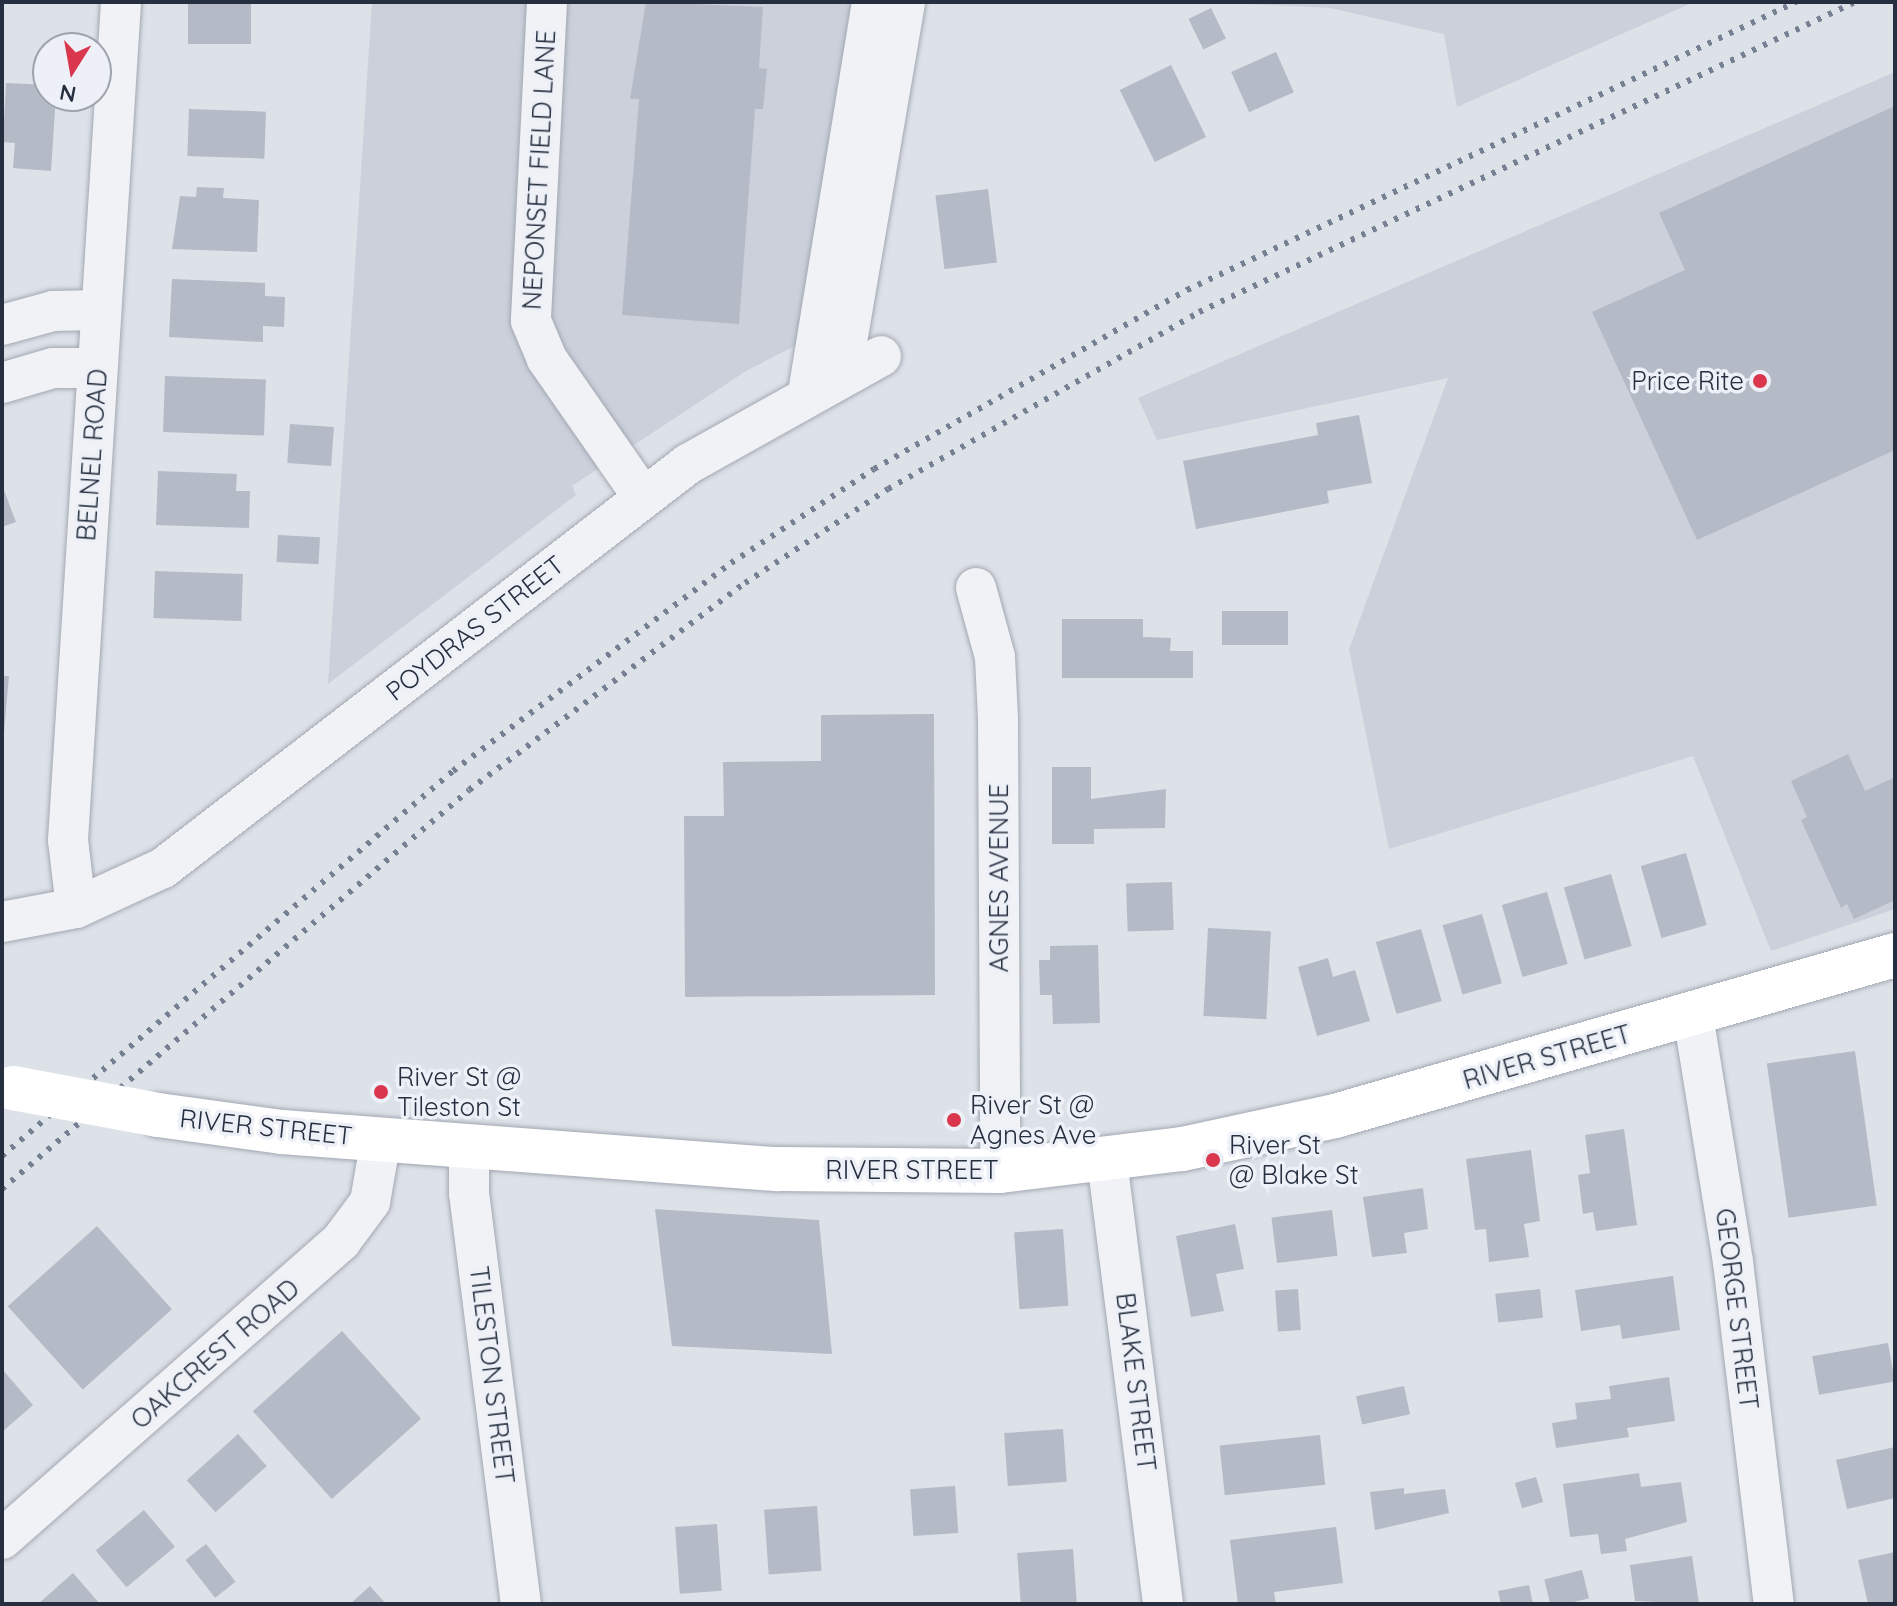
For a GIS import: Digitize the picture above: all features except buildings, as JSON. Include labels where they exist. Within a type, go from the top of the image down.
[{"type":"main road","name":"RIVER STREET","points":[[8,1087],[158,1115],[381,1139],[831,1172],[1000,1171],[1107,1160],[1379,1106],[1895,955]]},
{"type":"street","name":"BELNEL ROAD","points":[[76,908],[68,840],[121,2]]},
{"type":"street","name":"NEPONSET FIELD LANE","points":[[547,2],[531,321],[547,359],[643,497]]},
{"type":"street","points":[[824,385],[872,2]]},
{"type":"street","points":[[824,385],[905,2]]},
{"type":"street","points":[[2,325],[53,311],[101,310]]},
{"type":"street","name":"POYDRAS STREET","points":[[76,908],[189,850],[643,497],[824,385],[881,356]]},
{"type":"street","points":[[2,383],[53,368],[97,368]]},
{"type":"street","name":"AGNES AVENUE","points":[[976,588],[995,657],[998,719],[1000,1171]]},
{"type":"street","points":[[2,922],[76,908]]},
{"type":"street","name":"GEORGE STREET","points":[[1693,1015],[1733,1262],[1774,1604]]},
{"type":"street","name":"OAKCREST ROAD","points":[[2,1539],[341,1241],[370,1202],[381,1139]]},
{"type":"street","name":"TILESTON STREET","points":[[469,1146],[469,1193],[521,1604]]},
{"type":"street","name":"BLAKE STREET","points":[[1107,1160],[1163,1604]]},
{"type":"shaded area","points":[[372,2],[917,2],[870,307],[746,371],[572,486],[576,495],[328,684]]},
{"type":"shaded area","points":[[1207,2],[1694,2],[1457,107],[1444,34],[1330,8]]},
{"type":"shaded area","points":[[1895,72],[1895,909],[1771,951],[1693,756],[1389,849],[1349,649],[1448,378],[1157,440],[1138,398]]},
{"type":"railway","points":[[2,1156],[453,771],[731,563],[874,469],[1187,290],[1796,2]]},
{"type":"railway","points":[[2,1189],[469,790],[745,583],[888,489],[1199,312],[1855,2]]},
{"type":"place","name":"Price Rite","points":[[1760,381]]},
{"type":"place","name":"River St @ Tileston St","points":[[381,1092]]},
{"type":"place","name":"River St @ Agnes Ave","points":[[954,1120]]},
{"type":"place","name":"River St @ Blake St","points":[[1213,1160]]}]
